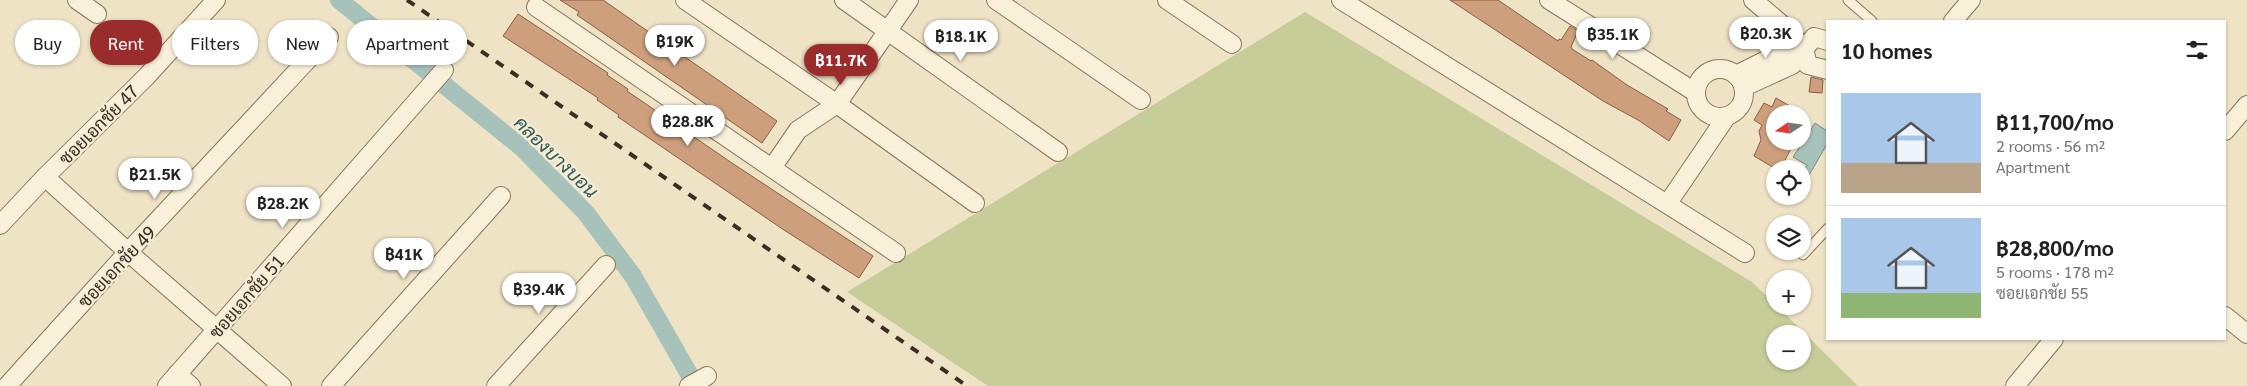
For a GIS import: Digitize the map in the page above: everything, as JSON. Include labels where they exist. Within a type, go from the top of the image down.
[{"type":"street","points":[[77,0],[97,14]]},
{"type":"street","name":"ซอยเอกชัย 47","points":[[0,225],[45,177],[146,77],[216,0]]},
{"type":"street","points":[[685,0],[837,104],[975,203]]},
{"type":"street","points":[[844,0],[1058,152]]},
{"type":"street","points":[[772,168],[798,130],[837,104],[890,31],[909,0]]},
{"type":"street","points":[[996,0],[1141,100]]},
{"type":"street","points":[[1167,0],[1232,44]]},
{"type":"street","points":[[1341,0],[1668,203],[1745,253]]},
{"type":"street","points":[[1549,0],[1695,92]]},
{"type":"street","points":[[1754,0],[1786,28],[1804,49],[1808,65],[1826,70]]},
{"type":"street","points":[[1954,20],[1971,0]]},
{"type":"street","points":[[536,7],[896,253]]},
{"type":"street","points":[[1804,49],[1814,37],[1826,41]]},
{"type":"street","points":[[1740,81],[1788,49],[1804,49]]},
{"type":"street","name":"ซอยเอกชัย 49","points":[[7,386],[128,252],[303,65]]},
{"type":"street","points":[[1725,69],[1740,81],[1742,102],[1738,110],[1727,116],[1714,117],[1706,114],[1700,108],[1695,92],[1696,84],[1700,78],[1712,70],[1725,69]]},
{"type":"street","name":"ซอยเอกชัย 51","points":[[172,380],[444,70]]},
{"type":"street","points":[[2226,130],[2247,105]]},
{"type":"street","points":[[1668,203],[1727,116]]},
{"type":"street","points":[[45,177],[216,330],[282,386]]},
{"type":"street","points":[[332,386],[501,196]]},
{"type":"street","points":[[496,386],[606,265]]},
{"type":"street","points":[[2226,317],[2247,334]]},
{"type":"street","points":[[2015,386],[2053,340]]},
{"type":"street","points":[[690,386],[707,376]]},
{"type":"street","points":[[172,380],[191,386]]},
{"type":"lane","points":[[1848,0],[1871,20]]},
{"type":"lane","points":[[1811,246],[1826,230]]},
{"type":"green space","points":[[1305,12],[1752,282],[1766,295],[1766,315],[1786,315],[1796,325],[1766,325],[1766,370],[1811,370],[1811,340],[1858,386],[988,386],[847,292]]},
{"type":"water","points":[[1815,123],[1826,130],[1826,146],[1811,172],[1811,160],[1798,160],[1793,157],[1798,150],[1811,150],[1811,129]]},
{"type":"building","points":[[560,0],[603,0],[777,121],[762,143],[577,15],[579,12]]},
{"type":"building","points":[[1450,0],[1498,0],[1558,41],[1559,39],[1561,40],[1570,26],[1578,31],[1571,47],[1572,49],[1668,109],[1666,111],[1681,120],[1669,141],[1638,120],[1603,101]]},
{"type":"building","points":[[518,14],[608,73],[607,75],[628,89],[627,91],[732,163],[873,256],[859,278],[784,230],[618,117],[619,115],[597,100],[598,98],[503,36]]},
{"type":"building","points":[[1811,77],[1823,80],[1822,93],[1809,92]]},
{"type":"building","points":[[1776,98],[1788,105],[1773,105]]},
{"type":"building","points":[[1764,103],[1768,105],[1766,105],[1766,150],[1790,150],[1785,160],[1766,160],[1766,163],[1754,156],[1761,140],[1759,131],[1762,125],[1754,120]]},
{"type":"waterway","name":"คลองบางบอน","points":[[339,0],[521,147],[586,213],[633,276],[696,386]]},
{"type":"railway","points":[[407,0],[967,386]]}]
